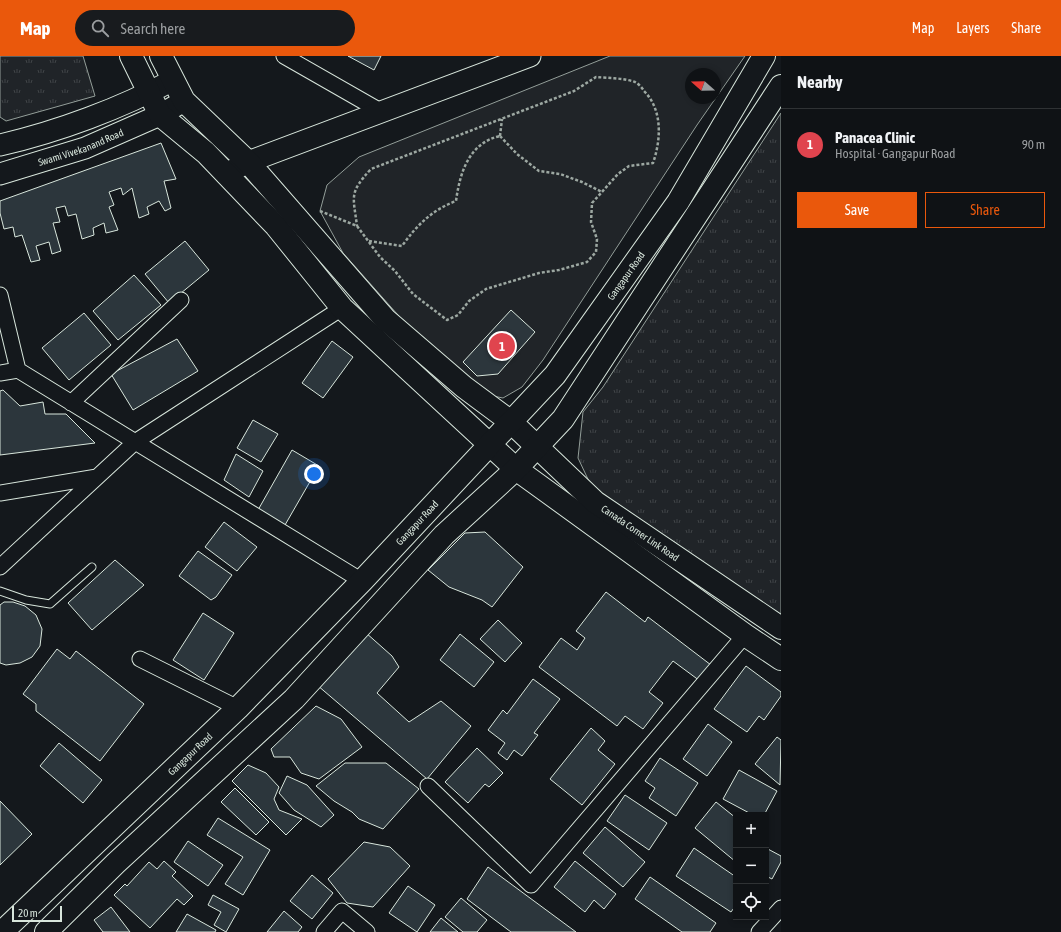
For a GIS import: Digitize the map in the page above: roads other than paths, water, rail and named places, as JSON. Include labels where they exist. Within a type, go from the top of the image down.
[{"type":"main road","points":[[131,56],[160,115]]},
{"type":"main road","name":"Canada Corner Link Road","points":[[161,56],[184,101],[248,162],[385,319],[464,387],[511,422],[538,446],[595,502],[781,628]]},
{"type":"main road","points":[[226,174],[248,162],[530,56]]},
{"type":"main road","name":"Gangapur Road","points":[[2,932],[238,708],[362,581],[555,375],[678,202],[764,56]]},
{"type":"main road","points":[[0,145],[38,136],[148,93],[173,80]]},
{"type":"main road","points":[[46,932],[116,863],[294,699],[444,536],[516,469],[563,419],[781,86]]},
{"type":"main road","name":"Swami Vivekanand Road","points":[[0,174],[85,148],[160,115],[184,101]]},
{"type":"main road","name":"Canada Corner Link Road","points":[[160,115],[206,153],[276,226],[342,308],[516,469],[745,635],[781,659]]},
{"type":"street","points":[[284,56],[382,112]]},
{"type":"street","points":[[0,295],[18,370]]},
{"type":"street","points":[[71,403],[181,300]]},
{"type":"street","points":[[0,567],[135,442],[342,308]]},
{"type":"street","points":[[0,373],[18,370],[362,581]]},
{"type":"street","points":[[0,493],[97,477]]},
{"type":"street","points":[[428,786],[531,885],[745,635]]},
{"type":"street","points":[[140,659],[238,708]]},
{"type":"street","points":[[759,932],[781,908]]},
{"type":"street","points":[[324,932],[342,911],[367,932]]},
{"type":"lane","points":[[0,591],[26,600],[50,604],[92,567]]},
{"type":"place","name":"Panacea Clinic","points":[[502,346]]}]
